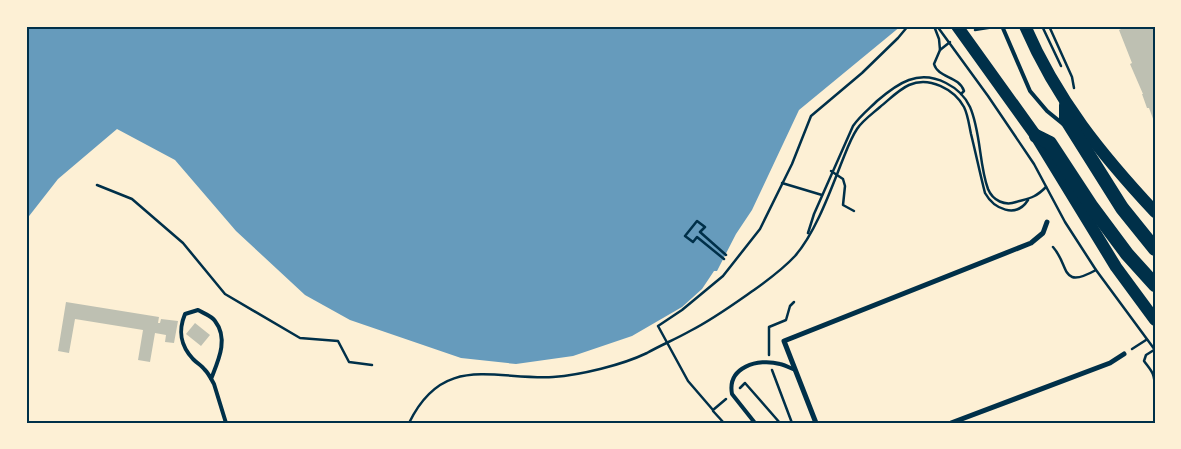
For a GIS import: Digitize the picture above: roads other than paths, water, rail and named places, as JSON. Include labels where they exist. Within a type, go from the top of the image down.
[{"type":"highway","points":[[1025,26],[1046,71],[1105,155],[1155,212]]},
{"type":"highway","points":[[955,32],[1027,123],[1116,267],[1155,320]]},
{"type":"highway","points":[[1068,100],[1066,120],[1073,132],[1122,208],[1155,249]]},
{"type":"highway","points":[[1036,136],[1050,143],[1092,207],[1127,254],[1155,285]]},
{"type":"street","points":[[816,423],[784,341],[1031,243],[1043,233],[1047,222]]},
{"type":"street","points":[[951,423],[1110,363],[1124,354]]},
{"type":"lane","points":[[1001,26],[1030,91],[1047,110],[1073,132]]},
{"type":"lane","points":[[211,379],[221,353],[222,336],[215,320],[198,310],[185,314],[180,326],[182,344],[192,358],[204,369],[214,384],[226,423]]},
{"type":"lane","points":[[754,423],[732,394],[731,389],[735,375],[745,366],[761,362],[780,364],[795,370]]},
{"type":"water","points":[[26,26],[901,26],[799,110],[752,210],[736,234],[717,271],[714,271],[702,289],[682,307],[632,336],[573,356],[516,364],[461,358],[350,320],[305,295],[236,231],[175,160],[117,129],[58,179],[26,220]]}]
